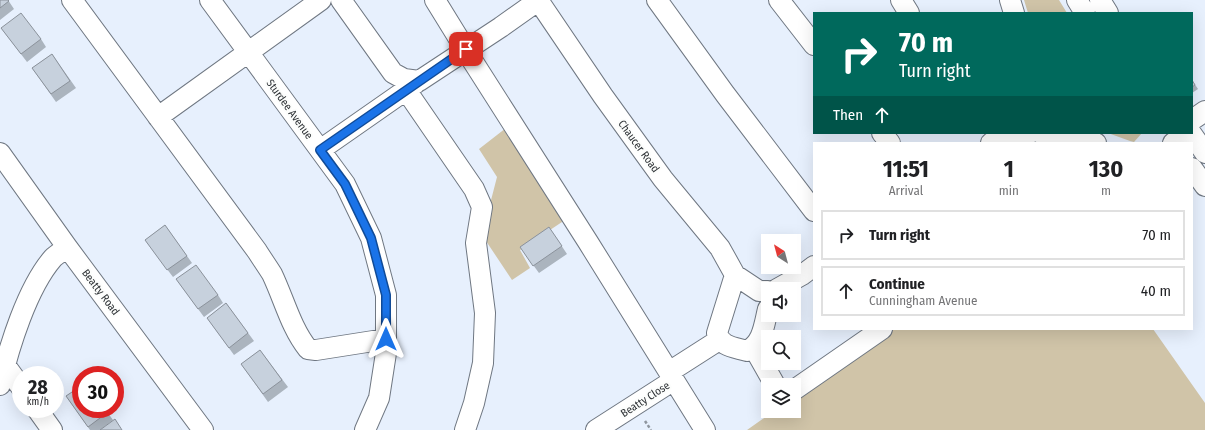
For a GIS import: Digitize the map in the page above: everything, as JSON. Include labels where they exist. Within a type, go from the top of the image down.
[{"type":"street","points":[[72,0],[257,251],[271,273],[302,342],[308,349],[316,350],[386,339]]},
{"type":"street","name":"Sturdee Avenue","points":[[210,0],[345,184],[371,238],[386,295],[386,353],[379,398],[365,430]]},
{"type":"street","points":[[158,117],[321,0]]},
{"type":"street","points":[[341,0],[393,73],[412,85],[474,189],[482,207],[476,243],[485,313],[483,362],[474,403],[465,430]]},
{"type":"street","points":[[435,0],[705,430]]},
{"type":"street","points":[[320,150],[412,85],[501,27],[538,0]]},
{"type":"street","name":"Chaucer Road","points":[[538,0],[603,96],[663,179],[720,248],[742,280]]},
{"type":"street","points":[[657,0],[725,94],[813,210]]},
{"type":"street","points":[[779,0],[813,44]]},
{"type":"street","points":[[901,0],[908,12]]},
{"type":"street","points":[[1010,0],[1014,12]]},
{"type":"street","points":[[1077,0],[1085,12]]},
{"type":"street","points":[[1100,0],[1107,12]]},
{"type":"street","points":[[1193,119],[1205,111]]},
{"type":"street","points":[[883,134],[889,142]]},
{"type":"street","points":[[992,142],[999,137],[1012,134]]},
{"type":"street","points":[[1045,134],[1089,142]]},
{"type":"street","points":[[1192,134],[1205,152]]},
{"type":"street","name":"Beatty Road","points":[[0,153],[67,247],[203,430]]},
{"type":"street","points":[[1193,169],[1205,186]]},
{"type":"street","points":[[0,385],[22,314],[43,271],[54,257],[67,247]]},
{"type":"street","points":[[790,282],[813,267]]},
{"type":"street","points":[[761,291],[742,280],[717,333],[719,340],[724,344],[747,351],[754,348],[759,342],[764,322]]},
{"type":"street","points":[[801,385],[881,330]]},
{"type":"street","name":"Beatty Close","points":[[596,430],[719,340]]},
{"type":"street","points":[[754,348],[771,378]]},
{"type":"street","points":[[5,365],[12,375]]},
{"type":"street","points":[[43,418],[52,430]]},
{"type":"shaded area","points":[[1024,0],[1059,0],[1066,12],[1028,12]]},
{"type":"shaded area","points":[[506,128],[565,220],[520,250],[530,268],[512,280],[482,235],[497,177],[479,149]]},
{"type":"shaded area","points":[[1111,134],[1141,134],[1134,142]]},
{"type":"shaded area","points":[[890,330],[1154,330],[1205,403],[1205,430],[747,430],[764,418],[801,418],[801,392]]},
{"type":"building","points":[[0,0],[8,0],[9,1],[0,8]]},
{"type":"building","points":[[21,13],[41,39],[21,54],[1,28]]},
{"type":"building","points":[[52,54],[70,81],[51,94],[32,68]]},
{"type":"building","points":[[165,225],[187,256],[167,270],[145,240]]},
{"type":"building","points":[[549,227],[562,246],[533,266],[520,247]]},
{"type":"building","points":[[196,265],[218,295],[198,309],[176,279]]},
{"type":"building","points":[[226,303],[248,333],[229,348],[207,318]]},
{"type":"building","points":[[260,350],[282,380],[263,394],[241,364]]},
{"type":"building","points":[[72,392],[72,404],[66,396]]},
{"type":"building","points":[[82,418],[100,418],[88,427]]},
{"type":"building","points":[[115,419],[122,430],[100,430]]},
{"type":"route","points":[[386,339],[386,295],[371,238],[345,184],[320,150],[466,49]]}]
